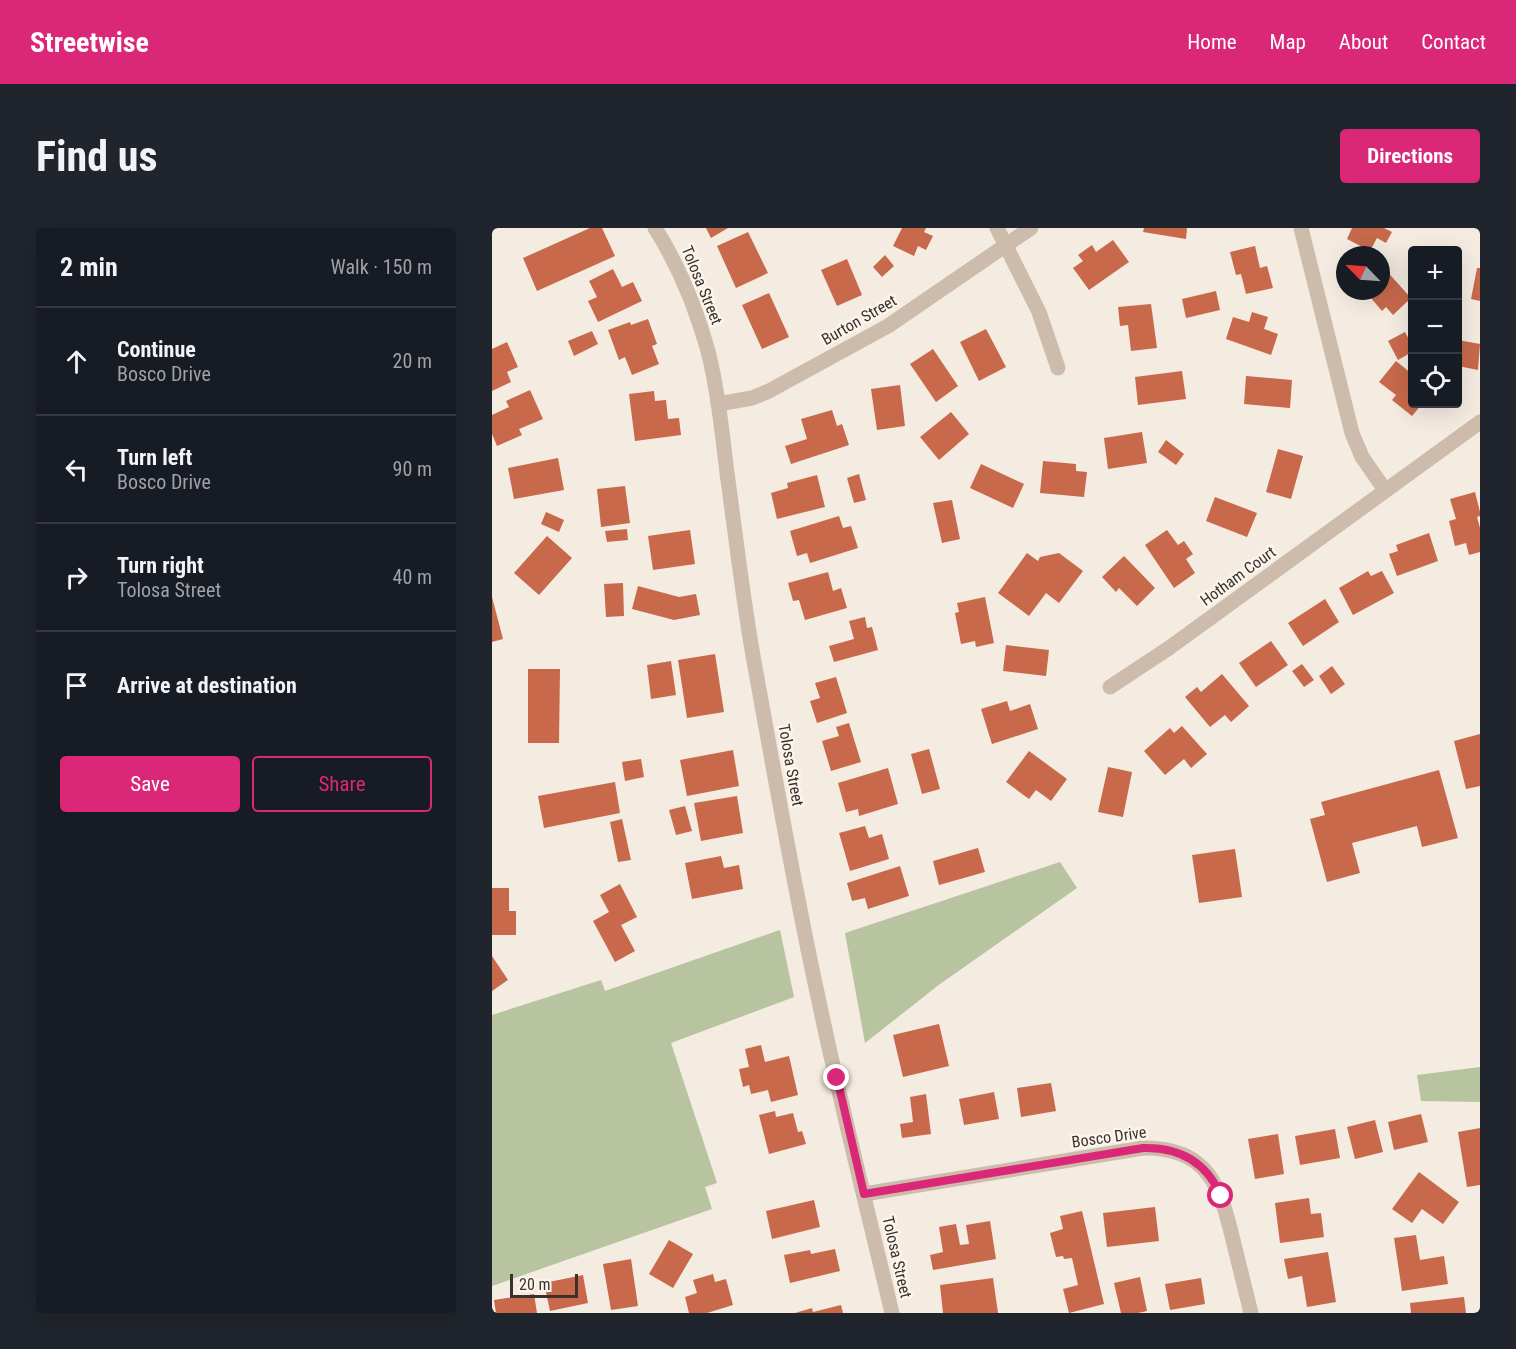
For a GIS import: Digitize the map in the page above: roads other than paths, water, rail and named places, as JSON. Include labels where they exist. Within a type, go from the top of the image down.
[{"type":"street","name":"Tolosa Street","points":[[655,228],[684,282],[708,352],[718,404],[742,587],[780,806],[816,988],[892,1313]]},
{"type":"street","points":[[997,228],[1039,312],[1058,368]]},
{"type":"street","name":"Burton Street","points":[[718,404],[752,398],[769,391],[888,326],[1032,228]]},
{"type":"street","points":[[1301,228],[1352,434],[1362,457],[1385,490]]},
{"type":"street","name":"Hotham Court","points":[[1110,687],[1169,648],[1480,422]]},
{"type":"street","name":"Bosco Drive","points":[[864,1194],[1143,1148],[1159,1148],[1175,1152],[1193,1160],[1207,1172],[1217,1187],[1225,1206],[1251,1313]]}]
